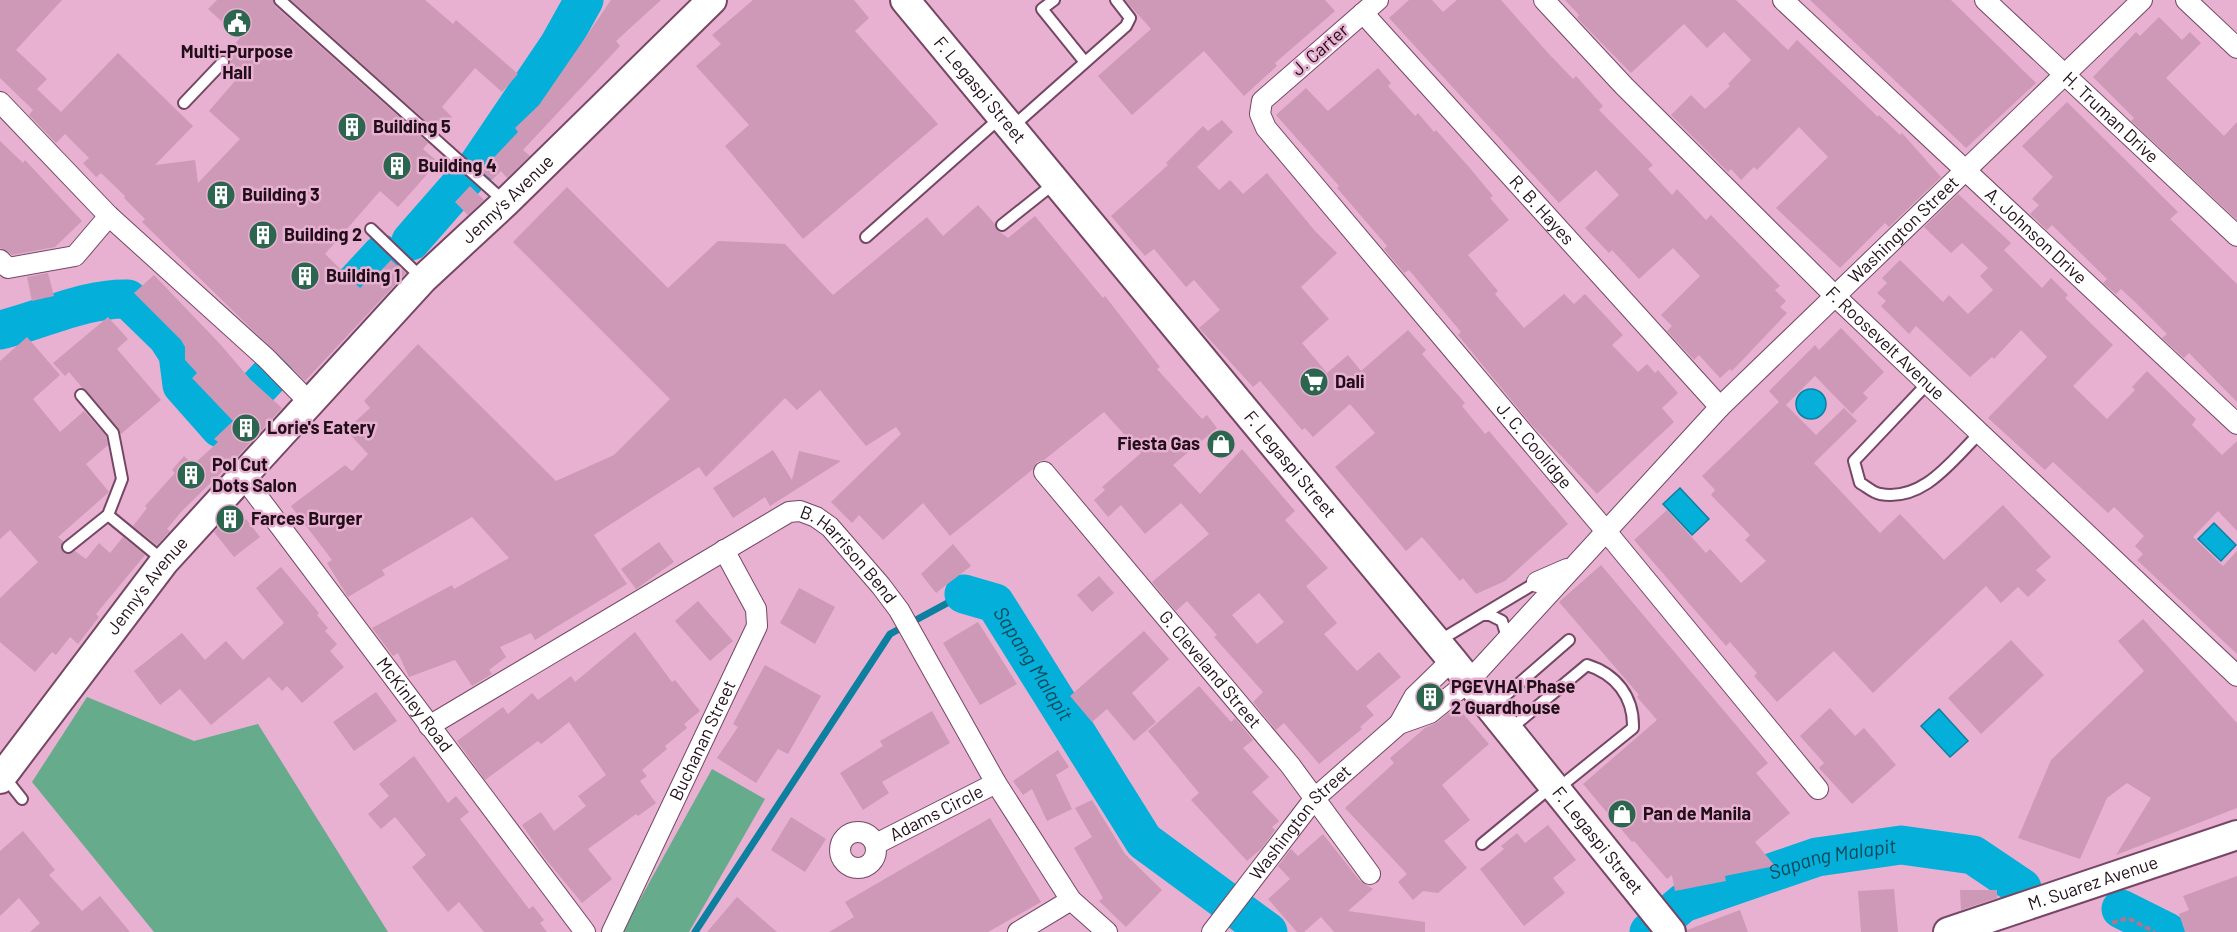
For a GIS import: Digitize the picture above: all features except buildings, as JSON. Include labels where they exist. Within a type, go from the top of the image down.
[{"type":"street","name":"Jenny's Avenue","points":[[1,777],[164,562],[423,279],[505,203],[712,0]]},
{"type":"street","name":"F. Legaspi Street","points":[[905,0],[1452,661],[1664,924]]},
{"type":"street","name":"J. Carter","points":[[1262,101],[1378,0]]},
{"type":"street","name":"F. Roosevelt Avenue","points":[[1544,0],[1624,86],[1836,297],[2237,676]]},
{"type":"street","name":"A. Johnson Drive","points":[[1783,0],[2237,424]]},
{"type":"street","name":"H. Truman Drive","points":[[1985,0],[2237,236]]},
{"type":"street","name":"Washington Street","points":[[1212,932],[1315,798],[1399,724],[1414,697],[1452,661],[1504,641],[1719,407],[1836,297],[1964,169],[2142,0]]},
{"type":"street","points":[[2186,0],[2237,48]]},
{"type":"street","name":"R. B. Hayes","points":[[1362,13],[1719,407]]},
{"type":"street","name":"J. C. Coolidge","points":[[1262,101],[1260,114],[1266,128],[1605,530],[1818,789]]},
{"type":"street","points":[[0,102],[109,216],[266,358],[310,404]]},
{"type":"street","points":[[0,260],[8,268],[75,256],[109,216]]},
{"type":"street","name":"G. Cleveland Street","points":[[1044,472],[1290,765],[1370,874]]},
{"type":"street","name":"McKinley Road","points":[[243,477],[585,932]]},
{"type":"street","name":"B. Harrison Bend","points":[[429,726],[789,512],[800,511],[816,517],[830,527],[845,542],[899,610],[996,783],[1071,900],[1107,932]]},
{"type":"street","name":"Buchanan Street","points":[[612,932],[757,626],[756,609],[724,550]]},
{"type":"street","name":"Washington Street","points":[[1537,582],[1569,568]]},
{"type":"street","name":"Washington Street","points":[[1399,724],[1430,713],[1452,661]]},
{"type":"street","name":"Adams Circle","points":[[876,844],[996,783]]},
{"type":"street","name":"M. Suarez Avenue","points":[[1948,932],[2237,835]]},
{"type":"street","points":[[1018,932],[1071,900]]},
{"type":"lane","points":[[280,0],[505,203]]},
{"type":"lane","points":[[1054,0],[1042,9],[1084,61]]},
{"type":"lane","points":[[866,237],[1126,26],[1130,18],[1116,0]]},
{"type":"lane","points":[[184,103],[223,62]]},
{"type":"lane","points":[[1002,225],[1056,182]]},
{"type":"lane","points":[[371,229],[423,279]]},
{"type":"lane","points":[[1927,384],[1854,461],[1860,483],[1878,494],[1909,494],[1938,476],[1980,433]]},
{"type":"lane","points":[[68,547],[108,515],[122,479],[113,433],[81,395]]},
{"type":"lane","points":[[108,515],[164,562]]},
{"type":"lane","points":[[1452,661],[1483,615],[1537,582]]},
{"type":"lane","points":[[1483,615],[1490,615],[1502,621],[1505,628],[1504,641]]},
{"type":"lane","points":[[1491,709],[1569,640]]},
{"type":"lane","points":[[1482,844],[1633,728],[1631,707],[1621,687],[1606,674],[1587,665],[1508,730]]},
{"type":"lane","points":[[1,777],[22,799]]},
{"type":"path","points":[[2112,923],[2128,918],[2155,932]]},
{"type":"green space","points":[[87,697],[194,741],[258,724],[388,932],[154,932],[32,782]]},
{"type":"green space","points":[[712,769],[765,799],[689,932],[622,932]]},
{"type":"water","points":[[1811,389],[1822,393],[1826,404],[1822,415],[1811,419],[1800,415],[1796,404],[1800,393]]},
{"type":"water","points":[[1680,488],[1709,519],[1692,535],[1663,504]]},
{"type":"water","points":[[2214,523],[2236,545],[2221,561],[2198,539]]},
{"type":"water","points":[[1939,709],[1968,741],[1950,757],[1921,726]]},
{"type":"waterway","points":[[478,165],[559,45],[584,0]]},
{"type":"waterway","points":[[411,241],[467,177]]},
{"type":"waterway","points":[[320,321],[382,254]]},
{"type":"waterway","points":[[0,330],[95,302],[128,299],[167,337],[178,354],[182,385],[220,428],[273,372]]},
{"type":"waterway","name":"Sapang Malapit","points":[[695,932],[890,634],[964,594]]},
{"type":"waterway","name":"Sapang Malapit","points":[[964,594],[995,603],[1144,841],[1268,932]]},
{"type":"waterway","name":"Sapang Malapit","points":[[1649,932],[1683,903],[1817,857],[1901,845],[1973,855],[2022,888]]},
{"type":"waterway","name":"Sapang Malapit","points":[[2121,909],[2167,932]]},
{"type":"place","name":"Multi-Purpose Hall","points":[[237,23]]},
{"type":"place","name":"Building 5","points":[[352,127]]},
{"type":"place","name":"Building 4","points":[[397,166]]},
{"type":"place","name":"Building 3","points":[[221,195]]},
{"type":"place","name":"Building 2","points":[[263,235]]},
{"type":"place","name":"Building 1","points":[[305,276]]},
{"type":"place","name":"Dali","points":[[1314,382]]},
{"type":"place","name":"Lorie's Eatery","points":[[246,428]]},
{"type":"place","name":"Fiesta Gas","points":[[1221,444]]},
{"type":"place","name":"Pol Cut Dots Salon","points":[[191,475]]},
{"type":"place","name":"Farces Burger","points":[[230,519]]},
{"type":"place","name":"PGEVHAI Phase 2 Guardhouse","points":[[1430,697]]},
{"type":"place","name":"Pan de Manila","points":[[1622,814]]}]
